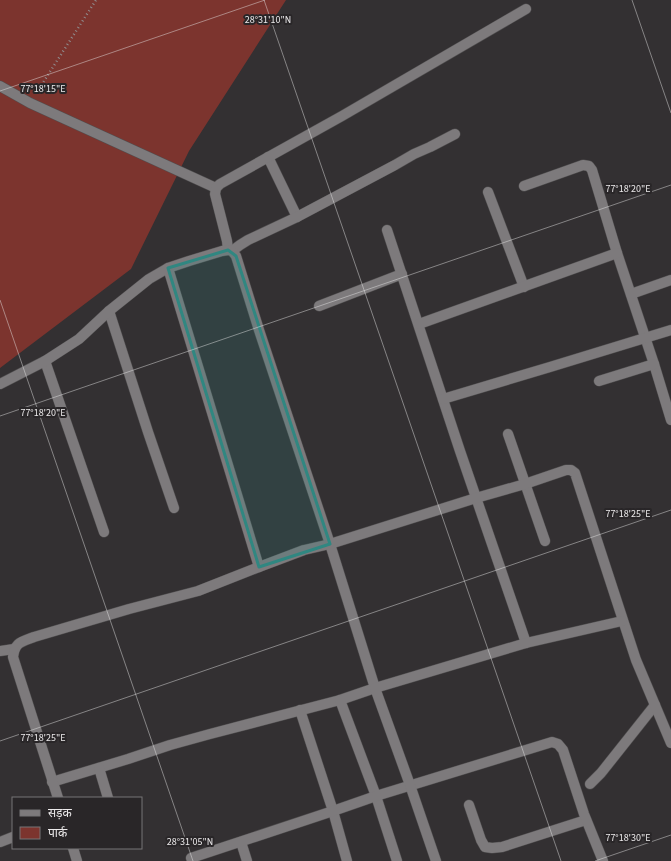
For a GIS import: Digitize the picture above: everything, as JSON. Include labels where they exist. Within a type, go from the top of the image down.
[{"type":"street","points":[[436,861],[375,688],[330,544],[236,256],[230,250],[227,241],[215,194],[216,188],[220,184],[342,116],[526,9]]},
{"type":"street","points":[[0,86],[30,104],[216,188]]},
{"type":"street","points":[[0,384],[45,361],[79,339],[109,311],[148,279],[168,268],[230,250],[297,217],[414,154],[455,134]]},
{"type":"street","points":[[268,157],[297,217]]},
{"type":"street","points":[[524,186],[583,165],[589,166],[592,170],[617,253],[671,419]]},
{"type":"street","points":[[488,192],[524,287]]},
{"type":"street","points":[[387,230],[526,643]]},
{"type":"street","points":[[418,324],[617,253]]},
{"type":"street","points":[[168,268],[259,567]]},
{"type":"street","points":[[319,306],[402,274]]},
{"type":"street","points":[[631,294],[671,280]]},
{"type":"street","points":[[109,311],[174,508]]},
{"type":"street","points":[[443,399],[671,330]]},
{"type":"street","points":[[45,361],[104,532]]},
{"type":"street","points":[[599,381],[654,364]]},
{"type":"street","points":[[508,434],[545,541]]},
{"type":"street","points":[[58,797],[12,657],[14,648],[19,643],[34,637],[129,609],[198,591],[304,550],[330,544],[566,470],[572,470],[575,473],[622,621],[636,660],[671,743]]},
{"type":"street","points":[[52,782],[204,735],[340,700],[375,688],[526,643],[622,621]]},
{"type":"street","points":[[0,651],[14,648]]},
{"type":"street","points":[[340,700],[376,796],[398,861]]},
{"type":"street","points":[[590,784],[601,773],[655,705]]},
{"type":"street","points":[[300,710],[333,811],[347,861]]},
{"type":"street","points":[[191,858],[410,785],[552,742],[558,744],[563,750],[586,820],[603,861]]},
{"type":"street","points":[[99,768],[108,797]]},
{"type":"street","points":[[469,805],[481,840],[485,847],[492,848],[502,847],[586,820]]},
{"type":"street","points":[[0,842],[12,837]]},
{"type":"street","points":[[241,842],[247,861]]},
{"type":"street","points":[[74,849],[77,861]]},
{"type":"path","points":[[30,104],[96,0]]},
{"type":"highlighted area","points":[[228,250],[236,256],[330,544],[259,567],[168,268]]},
{"type":"green space","points":[[0,0],[286,0],[189,151],[131,269],[0,368]]}]
